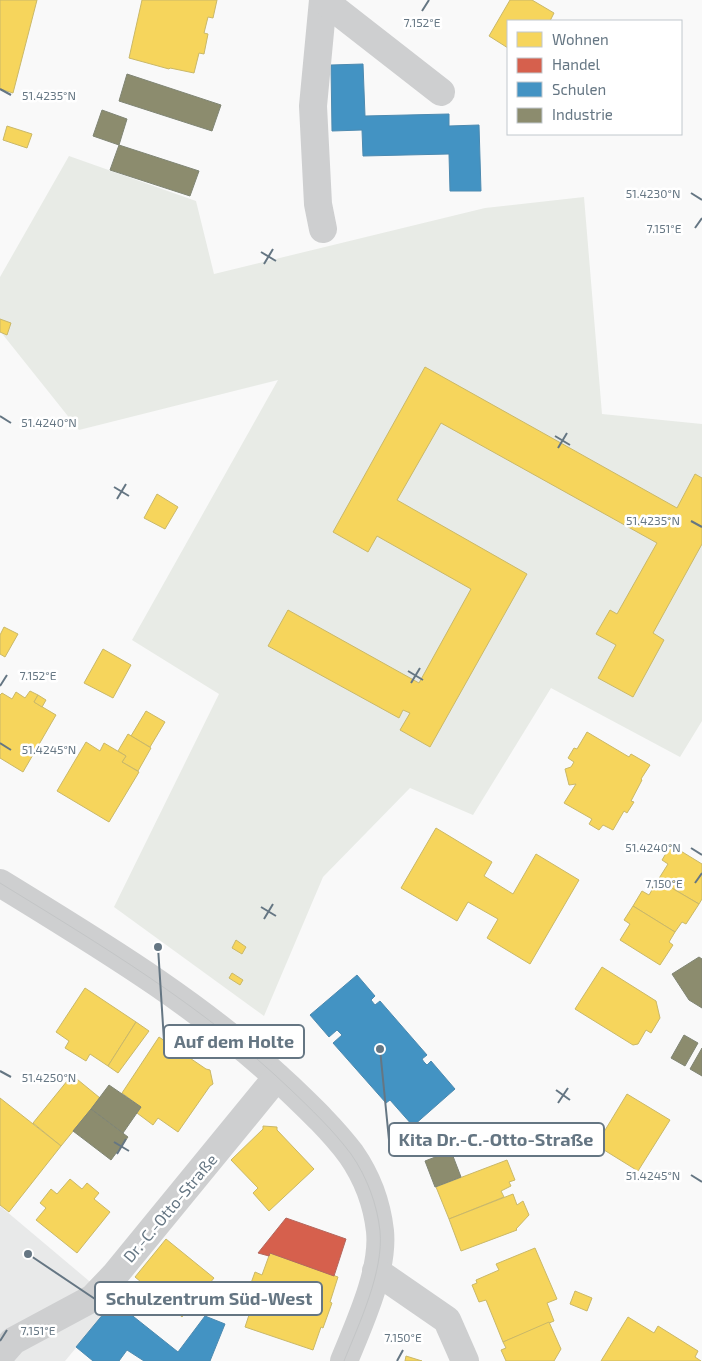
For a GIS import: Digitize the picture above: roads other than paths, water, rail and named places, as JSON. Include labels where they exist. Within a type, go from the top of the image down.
[{"type":"street","points":[[323,0],[442,92]]},
{"type":"street","points":[[323,0],[313,106],[318,204],[323,229]]},
{"type":"street","points":[[0,883],[99,943],[230,1036],[318,1116],[351,1154],[372,1194],[380,1232],[380,1245],[369,1296],[344,1361]]},
{"type":"street","name":"Dr.-C.-Otto-Straße","points":[[0,1356],[13,1342],[93,1298],[120,1269],[277,1077]]},
{"type":"street","points":[[376,1270],[447,1320],[465,1361]]},
{"type":"tram line","points":[[0,883],[113,953],[222,1030],[297,1096],[329,1128],[351,1154],[362,1172],[374,1201],[379,1221],[380,1247],[369,1297],[344,1361]]},
{"type":"place","name":"Auf dem Holte","points":[[158,947]]},
{"type":"place","name":"Kita Dr.-C.-Otto-Straße","points":[[380,1049]]},
{"type":"place","name":"Schulzentrum Süd-West","points":[[28,1254]]}]
